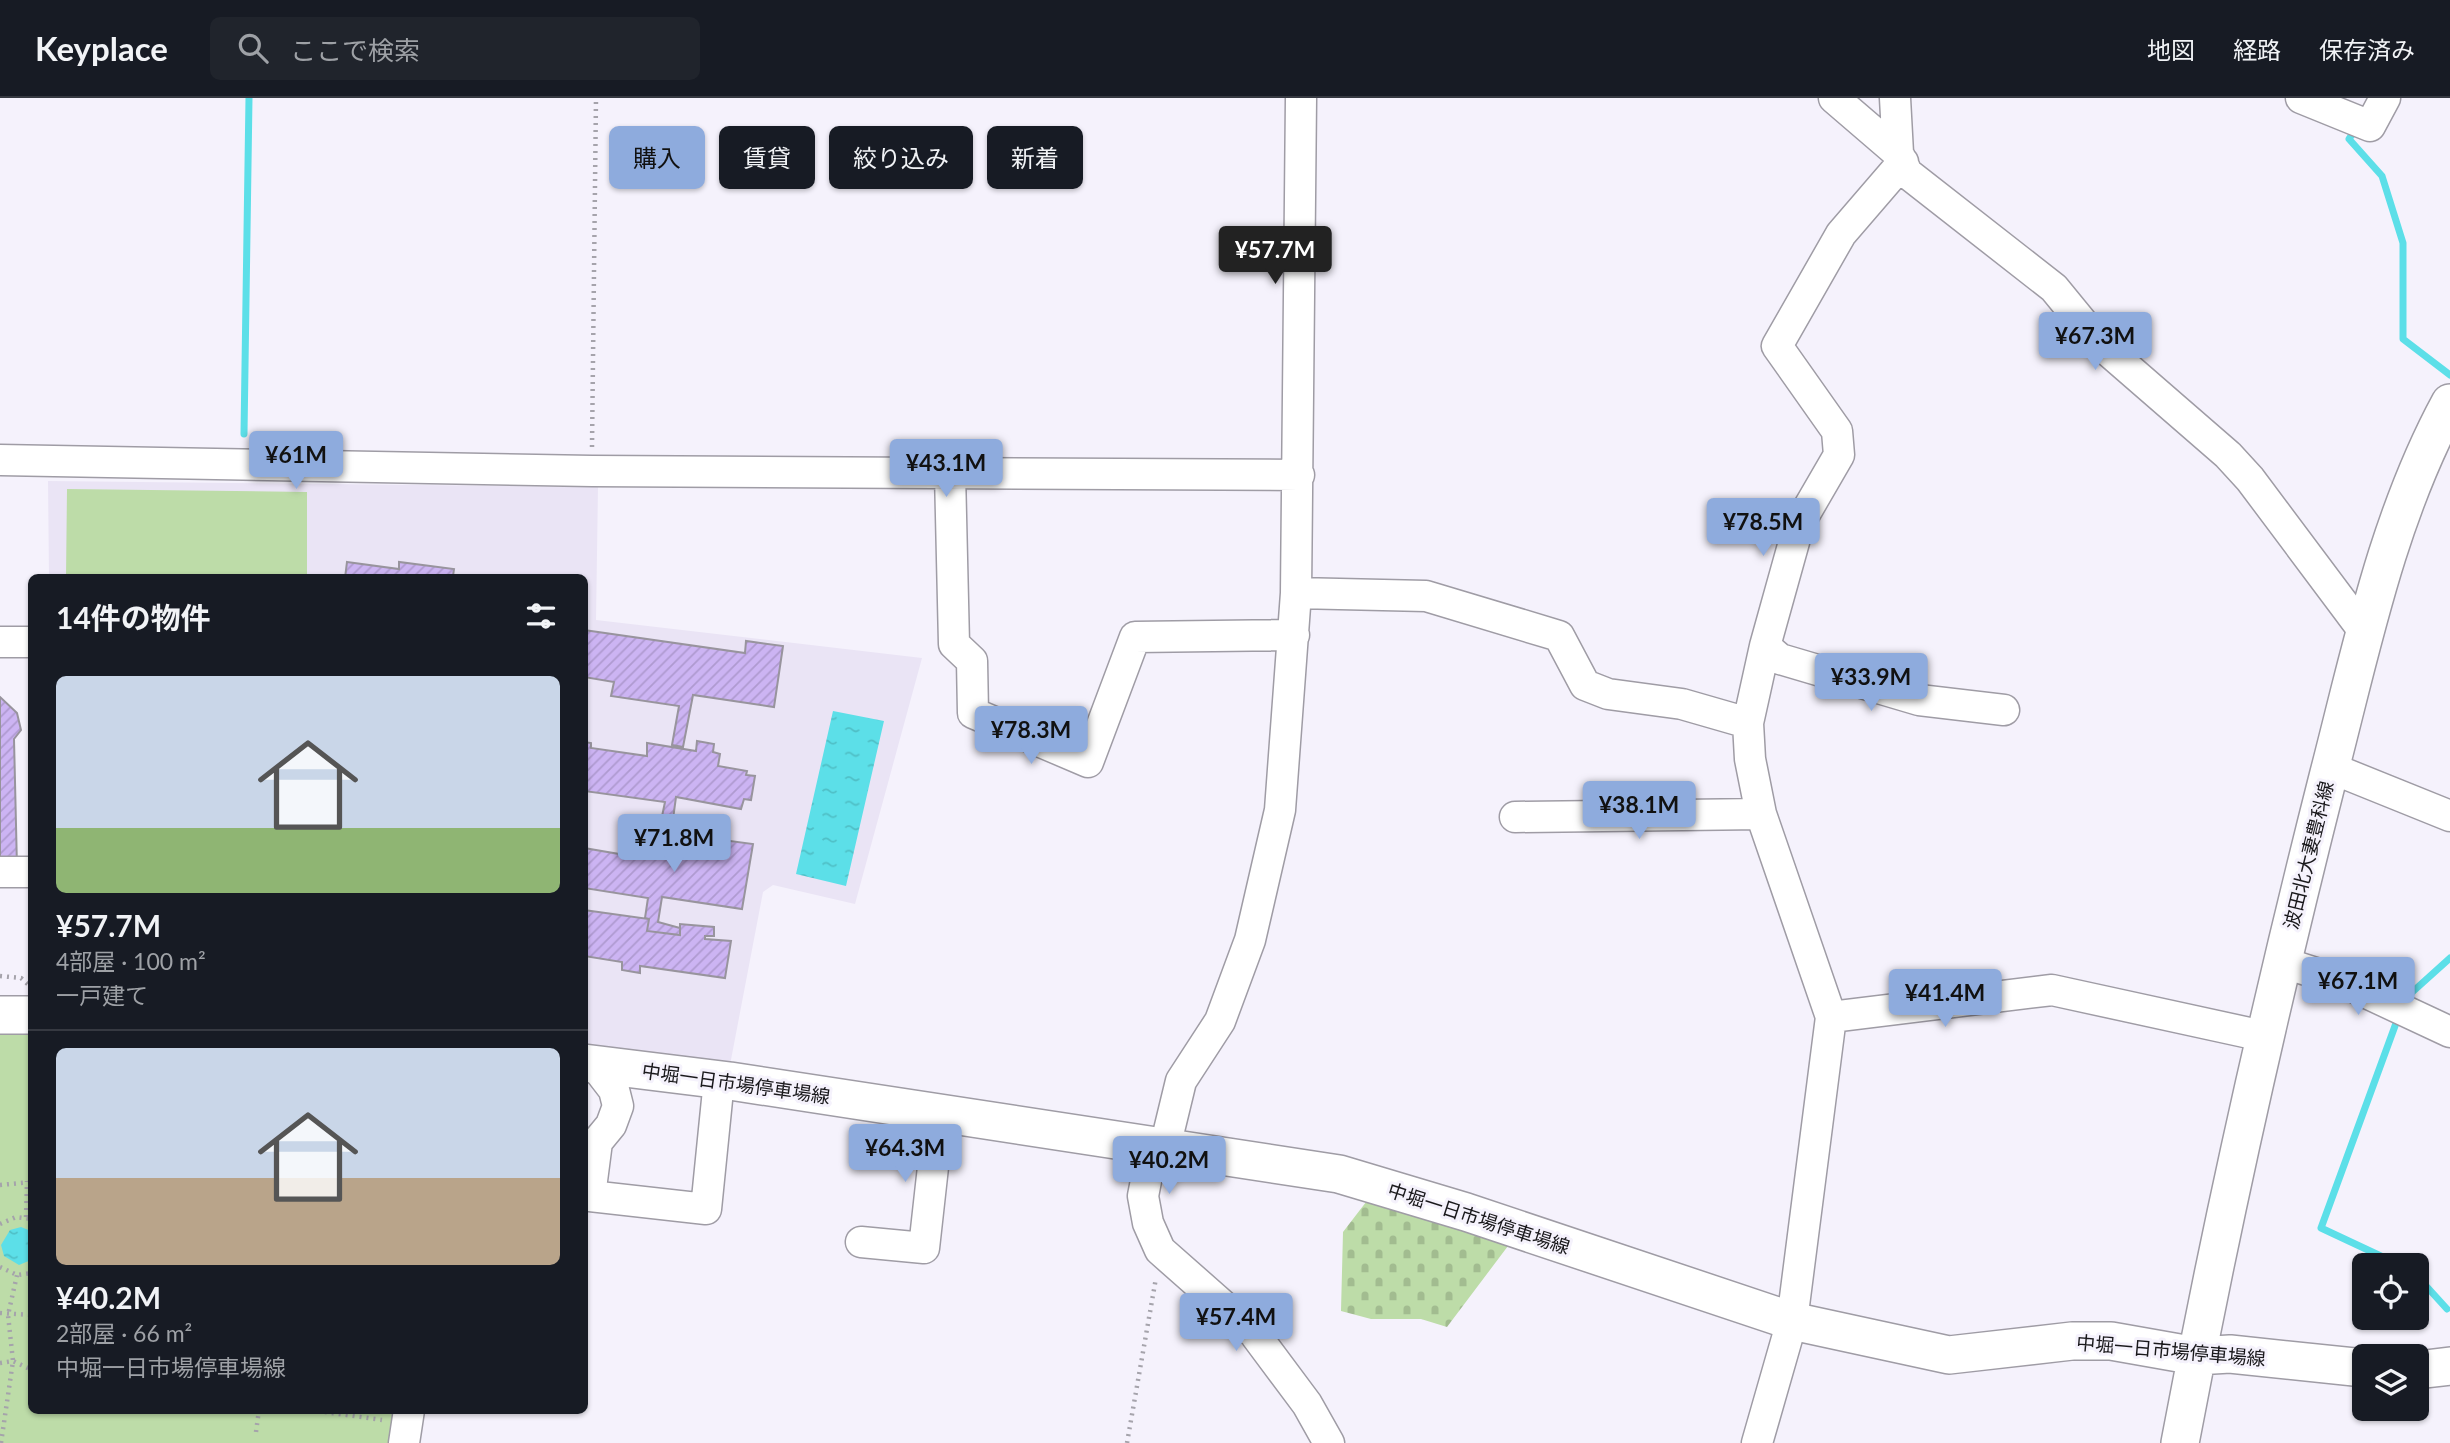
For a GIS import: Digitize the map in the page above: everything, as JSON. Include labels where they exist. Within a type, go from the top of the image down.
[{"type":"main road","name":"波田北大妻豊科線","points":[[2180,1443],[2263,1036],[2363,630],[2431,436],[2450,402]]},
{"type":"main road","points":[[0,1015],[28,1014]]},
{"type":"main road","name":"中堀一日市場停車場線","points":[[589,1063],[719,1080],[1339,1174],[1466,1212],[1792,1321],[1949,1355],[2072,1341],[2110,1341],[2196,1356],[2230,1354],[2352,1367]]},
{"type":"main road","points":[[2429,1369],[2450,1366]]},
{"type":"street","points":[[1301,98],[1296,593],[1280,810],[1250,940],[1220,1021],[1181,1081],[1143,1196],[1148,1223],[1160,1250],[1254,1333],[1307,1404],[1329,1443]]},
{"type":"street","points":[[1834,98],[1900,158],[1908,173],[2054,288],[2099,343],[2228,455],[2250,479],[2363,630]]},
{"type":"street","points":[[1757,1443],[1792,1321],[1831,1017],[1761,814],[1750,759],[1748,723],[1765,646],[1799,524],[1839,456],[1837,430],[1777,346],[1841,234],[1900,158],[1895,98]]},
{"type":"street","points":[[2301,98],[2370,126],[2385,98]]},
{"type":"street","points":[[0,460],[592,471],[1299,475]]},
{"type":"street","points":[[950,473],[954,644],[972,661],[973,713],[1088,762],[1135,637],[1294,635]]},
{"type":"street","points":[[1296,593],[1426,596],[1559,636],[1585,685],[1608,694],[1682,704],[1748,723]]},
{"type":"street","points":[[0,642],[28,642]]},
{"type":"street","points":[[1765,646],[1780,659],[1919,700],[2004,710]]},
{"type":"street","points":[[2330,768],[2450,816]]},
{"type":"street","points":[[1515,817],[1761,814]]},
{"type":"street","points":[[0,872],[28,872]]},
{"type":"street","points":[[2281,962],[2340,981],[2450,1032]]},
{"type":"street","points":[[1831,1017],[2052,990],[2263,1036]]},
{"type":"street","points":[[589,1063],[614,1090],[618,1106],[611,1125],[597,1142],[590,1196],[706,1209],[719,1080]]},
{"type":"street","points":[[861,1242],[924,1248],[939,1113]]},
{"type":"path","points":[[592,471],[596,98]]},
{"type":"path","points":[[0,976],[21,978],[28,984]]},
{"type":"path","points":[[0,1185],[28,1182]]},
{"type":"path","points":[[0,1224],[7,1219],[28,1218]]},
{"type":"path","points":[[1127,1443],[1160,1250]]},
{"type":"path","points":[[0,1267],[17,1275],[28,1274]]},
{"type":"path","points":[[1,1443],[13,1361],[8,1315],[17,1275]]},
{"type":"path","points":[[0,1313],[28,1315]]},
{"type":"path","points":[[0,1363],[13,1361],[28,1368]]},
{"type":"path","points":[[256,1432],[258,1414]]},
{"type":"path","points":[[337,1414],[407,1425]]},
{"type":"shaded area","points":[[48,481],[598,487],[596,620],[922,658],[855,904],[773,885],[763,892],[730,1065],[588,1046],[588,574],[49,574]]},
{"type":"green space","points":[[67,489],[307,492],[307,574],[66,574]]},
{"type":"green space","points":[[0,1027],[28,1027],[28,1414],[395,1414],[390,1443],[0,1443]]},
{"type":"green space","points":[[1373,1193],[1511,1242],[1447,1327],[1421,1319],[1371,1319],[1341,1311],[1343,1232]]},
{"type":"water","points":[[833,711],[884,721],[846,886],[796,874]]},
{"type":"water","points":[[21,1227],[28,1230],[28,1261],[19,1265],[4,1256],[1,1245],[10,1230]]},
{"type":"building","points":[[347,562],[399,569],[399,562],[454,569],[453,574],[346,574]]},
{"type":"building","points":[[588,631],[745,653],[746,641],[783,646],[774,707],[693,695],[683,747],[672,745],[679,706],[611,696],[614,682],[588,678]]},
{"type":"building","points":[[0,697],[17,713],[21,730],[14,739],[17,867],[0,868]]},
{"type":"building","points":[[697,741],[714,744],[713,752],[720,754],[718,766],[747,771],[746,775],[755,776],[751,800],[744,799],[741,809],[676,797],[669,848],[656,845],[665,802],[588,792],[588,743],[591,743],[591,748],[647,756],[647,743],[696,751]]},
{"type":"building","points":[[670,833],[753,844],[742,909],[662,897],[658,922],[680,928],[680,935],[647,931],[649,919],[645,918],[648,898],[588,889],[588,849],[631,856],[634,841],[669,848]]},
{"type":"building","points":[[588,911],[649,919],[647,931],[680,935],[680,924],[714,927],[714,936],[705,936],[705,939],[731,941],[725,978],[640,966],[640,973],[622,970],[622,962],[588,957]]},
{"type":"waterway","points":[[244,434],[249,98]]},
{"type":"waterway","points":[[2355,130],[2349,139],[2382,176],[2403,243],[2403,339],[2450,375]]},
{"type":"waterway","points":[[2409,995],[2450,958]]},
{"type":"waterway","points":[[2374,1253],[2321,1228],[2399,1015]]},
{"type":"waterway","points":[[2429,1289],[2447,1309]]}]
